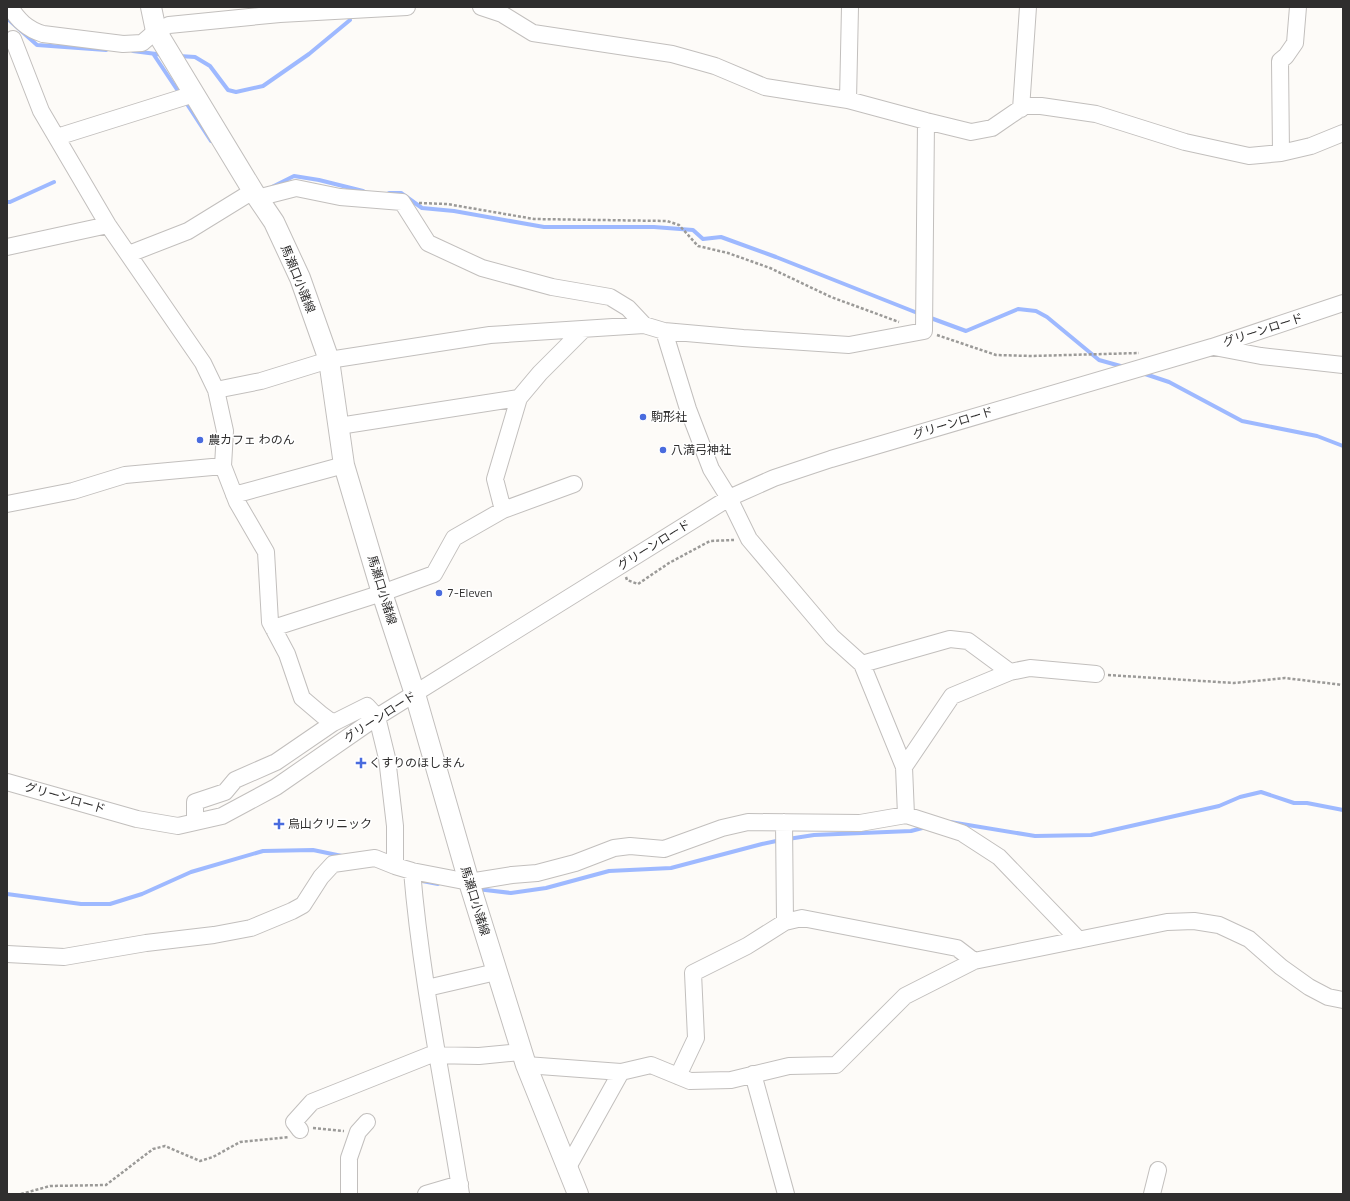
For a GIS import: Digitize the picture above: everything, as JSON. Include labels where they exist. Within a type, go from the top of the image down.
[{"type":"main road","name":"馬瀬口小諸線","points":[[151,7],[156,31],[255,195],[274,222],[300,278],[329,360],[344,465],[382,593],[415,694],[496,972],[524,1059],[578,1194]]},
{"type":"street","points":[[10,7],[16,17],[32,31],[42,34],[123,44],[142,43],[156,31],[169,26],[280,14],[407,7]]},
{"type":"street","points":[[481,7],[502,14],[533,33],[672,54],[715,66],[765,87],[848,100],[972,132],[992,128],[1024,106],[1041,106],[1096,114],[1185,142],[1249,156],[1281,153],[1311,146],[1342,134]]},
{"type":"street","points":[[848,100],[850,7]]},
{"type":"street","points":[[1021,109],[1028,7]]},
{"type":"street","points":[[1281,153],[1280,61],[1286,56],[1295,43],[1298,7]]},
{"type":"street","points":[[32,31],[10,40],[41,111],[108,225],[202,363],[216,390],[225,432],[223,466],[237,502],[266,552],[270,622],[287,654],[302,698],[333,722]]},
{"type":"street","points":[[57,137],[194,94]]},
{"type":"street","points":[[216,390],[261,381],[329,360],[490,335],[644,325],[664,331],[743,338],[848,344],[924,331],[926,121]]},
{"type":"street","points":[[128,254],[188,231],[255,195],[296,188],[340,197],[402,202],[428,243],[482,268],[552,287],[610,297],[628,308],[644,325]]},
{"type":"street","points":[[7,248],[108,225]]},
{"type":"street","name":"グリーンロード","points":[[7,782],[137,819],[178,826],[222,816],[276,787],[377,717],[729,498],[774,478],[831,459],[1212,347],[1343,303]]},
{"type":"street","points":[[504,510],[495,479],[519,398],[540,373],[584,329]]},
{"type":"street","points":[[664,331],[688,409],[711,469],[729,498],[749,539],[832,637],[862,664],[904,767],[906,814]]},
{"type":"street","points":[[1212,347],[1261,356],[1343,366]]},
{"type":"street","points":[[339,426],[519,398]]},
{"type":"street","points":[[234,494],[344,465]]},
{"type":"street","points":[[7,504],[73,491],[125,475],[223,466]]},
{"type":"street","points":[[273,628],[382,593],[434,574],[454,538],[504,510],[574,484]]},
{"type":"street","points":[[862,664],[950,639],[968,641],[1010,672]]},
{"type":"street","points":[[904,767],[952,696],[1010,672],[1030,668],[1096,674]]},
{"type":"street","points":[[195,822],[196,802],[225,792],[235,780],[276,762],[333,722],[367,706],[377,717],[387,758],[396,826],[395,866]]},
{"type":"street","points":[[7,954],[64,957],[214,935],[251,928],[303,905],[321,877],[333,864],[375,858],[412,871],[469,882],[512,875],[537,873],[575,863],[614,848],[630,846],[664,849],[722,828],[748,822],[860,823],[906,814],[962,833],[999,857],[1079,940]]},
{"type":"street","points":[[784,822],[785,922]]},
{"type":"street","points":[[412,871],[416,912],[427,988],[460,1189],[426,1194]]},
{"type":"street","points":[[678,1076],[696,1038],[693,973],[748,946],[785,922],[802,918],[957,948],[974,961]]},
{"type":"street","points":[[300,1130],[294,1122],[312,1102],[430,1055],[524,1059],[621,1072],[651,1066],[690,1081],[731,1080],[789,1066],[836,1065],[905,996],[974,961],[1167,922],[1194,921],[1219,925],[1249,939],[1281,967],[1309,987],[1328,997],[1343,1000]]},
{"type":"street","points":[[427,988],[496,972]]},
{"type":"street","points":[[568,1167],[621,1072]]},
{"type":"street","points":[[753,1074],[786,1194]]},
{"type":"street","points":[[349,1194],[349,1158],[363,1127]]},
{"type":"street","points":[[1152,1194],[1158,1170]]},
{"type":"path","points":[[402,202],[447,204],[534,220],[667,221],[679,225],[698,246],[728,253],[770,268],[831,297],[924,331],[996,355],[1032,356],[1144,353],[1163,361]]},
{"type":"path","points":[[618,567],[628,580],[638,584],[668,563],[710,541],[749,539]]},
{"type":"path","points":[[1096,674],[1234,683],[1285,678],[1343,685]]},
{"type":"path","points":[[21,1194],[50,1186],[106,1185],[154,1149],[165,1146],[200,1161],[213,1157],[240,1142],[294,1136],[300,1130],[310,1127],[363,1127]]},
{"type":"waterway","points":[[9,20],[37,45],[106,50]]},
{"type":"waterway","points":[[179,56],[195,57],[210,66],[228,90],[236,92],[263,86],[309,54],[350,20]]},
{"type":"waterway","points":[[133,51],[164,55]]},
{"type":"waterway","points":[[154,55],[180,94]]},
{"type":"waterway","points":[[185,101],[211,141]]},
{"type":"waterway","points":[[272,187],[294,176],[319,180],[363,191]]},
{"type":"waterway","points":[[7,202],[54,182]]},
{"type":"waterway","points":[[389,193],[401,193],[422,208],[454,211],[544,227],[654,227],[693,230],[703,239],[721,237],[920,314]]},
{"type":"waterway","points":[[928,317],[966,331],[1018,309],[1036,311],[1047,317],[1099,360],[1124,367]]},
{"type":"waterway","points":[[1142,373],[1169,382],[1242,421],[1317,436],[1343,446]]},
{"type":"waterway","points":[[950,822],[1035,836],[1091,835],[1219,806],[1240,797],[1261,792],[1294,803],[1307,803],[1343,810]]},
{"type":"waterway","points":[[788,839],[814,835],[911,831],[926,827]]},
{"type":"waterway","points":[[477,889],[511,893],[546,888],[609,871],[671,868],[781,840]]},
{"type":"waterway","points":[[7,894],[81,904],[110,904],[142,894],[191,872],[263,851],[313,850],[342,856]]},
{"type":"waterway","points":[[417,880],[438,884]]},
{"type":"place","name":"駒形社","points":[[643,417]]},
{"type":"place","name":"農カフェ わのん","points":[[200,440]]},
{"type":"place","name":"八満弓神社","points":[[663,450]]},
{"type":"place","name":"7-Eleven","points":[[439,593]]},
{"type":"place","name":"くすりのほしまん","points":[[361,763]]},
{"type":"place","name":"烏山クリニック","points":[[279,824]]}]
